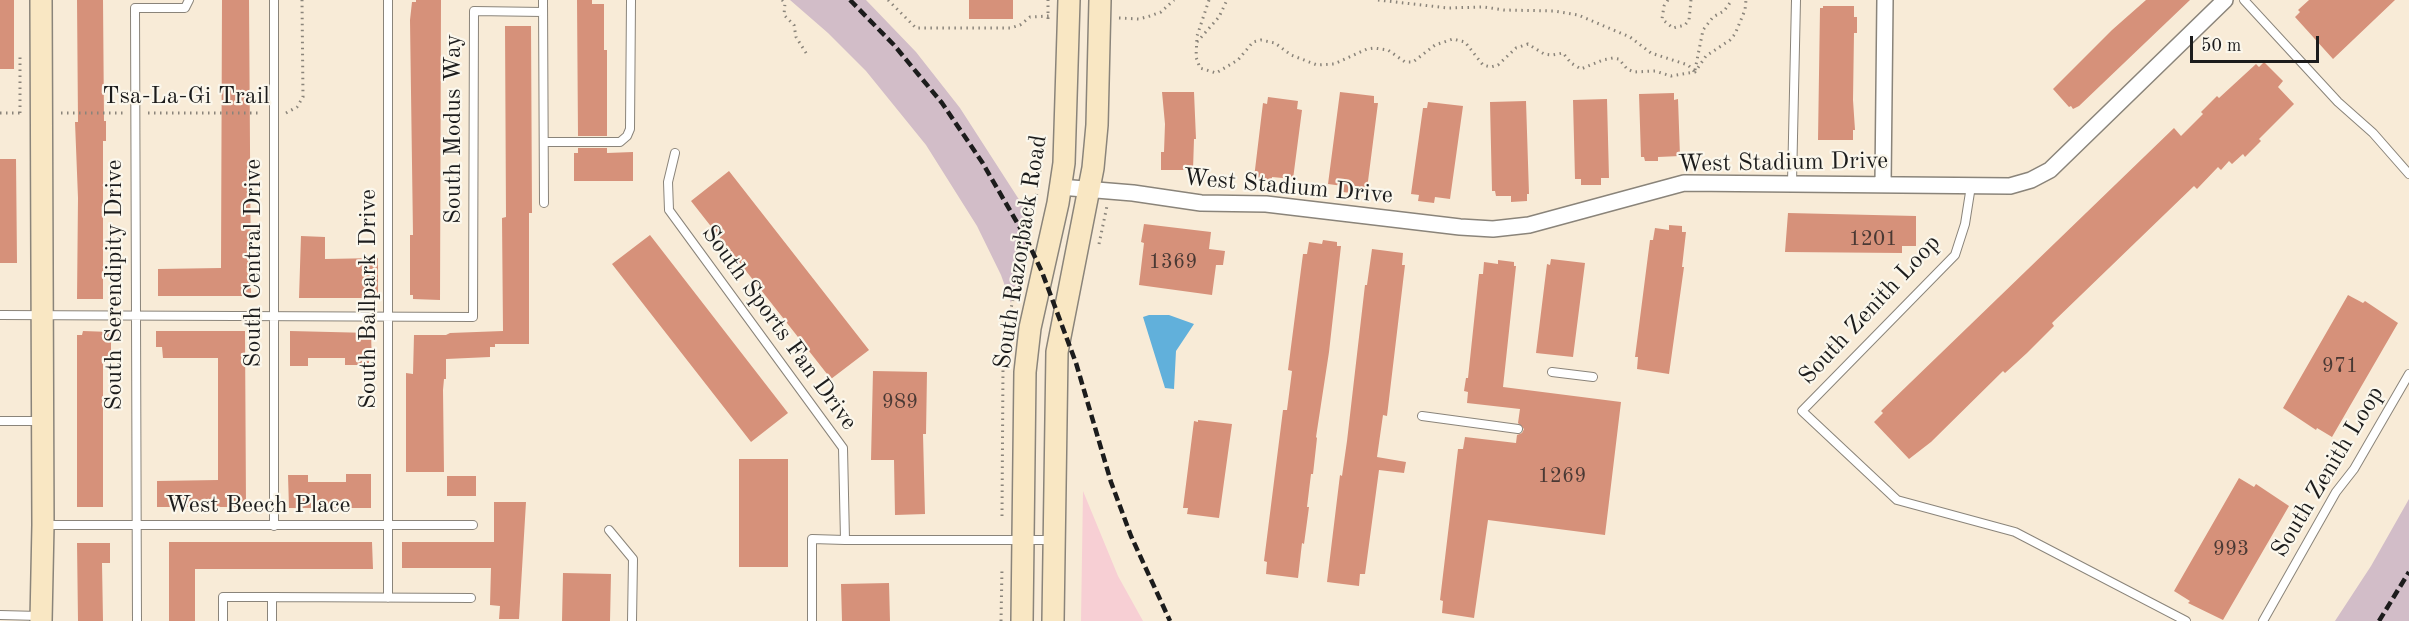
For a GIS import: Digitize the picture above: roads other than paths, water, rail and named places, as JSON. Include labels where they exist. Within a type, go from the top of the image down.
[{"type":"main road","points":[[41,0],[43,316],[41,618]]},
{"type":"main road","name":"South Razorback Road","points":[[1022,621],[1027,349],[1060,187],[1067,122],[1069,8]]},
{"type":"main road","points":[[1053,621],[1057,352],[1100,190],[1097,124],[1106,12]]},
{"type":"street","points":[[1883,184],[1885,0]]},
{"type":"street","name":"West Stadium Drive","points":[[1060,187],[1201,203],[1266,204],[1493,229],[1529,225],[1684,183],[2010,186],[2031,180],[2050,170],[2224,0]]},
{"type":"lane","name":"South Serendipity Drive","points":[[137,621],[135,8],[185,9],[189,0]]},
{"type":"lane","name":"South Central Drive","points":[[274,0],[272,316],[274,526]]},
{"type":"lane","name":"South Ballpark Drive","points":[[387,0],[388,597]]},
{"type":"lane","points":[[543,0],[544,203]]},
{"type":"lane","points":[[544,142],[620,142],[627,136],[630,129],[631,0]]},
{"type":"lane","points":[[1792,183],[1796,0]]},
{"type":"lane","points":[[2244,0],[2338,102],[2373,133],[2409,174]]},
{"type":"lane","name":"South Modus Way","points":[[388,317],[473,317],[474,12],[543,12]]},
{"type":"lane","name":"South Sports Fan Drive","points":[[675,153],[668,182],[669,210],[843,448],[845,540]]},
{"type":"lane","name":"South Zenith Loop","points":[[1971,186],[1965,224],[1955,255],[1802,411],[1897,500],[2015,532],[2186,621]]},
{"type":"lane","points":[[0,315],[388,317]]},
{"type":"lane","points":[[1552,372],[1593,377]]},
{"type":"lane","name":"South Zenith Loop","points":[[2263,621],[2336,492],[2354,469],[2409,374]]},
{"type":"lane","points":[[1422,416],[1518,429]]},
{"type":"lane","points":[[0,421],[43,421]]},
{"type":"lane","name":"West Beech Place","points":[[43,525],[473,525]]},
{"type":"lane","points":[[609,530],[633,559],[632,621]]},
{"type":"lane","points":[[813,621],[812,539],[1054,540]]},
{"type":"lane","points":[[223,621],[223,597],[471,598]]},
{"type":"lane","points":[[272,597],[273,621]]},
{"type":"lane","points":[[0,615],[41,618]]},
{"type":"water","points":[[1169,315],[1194,324],[1176,351],[1174,389],[1165,388],[1143,317]]},
{"type":"railway","points":[[850,0],[894,45],[942,103],[982,162],[1026,238],[1042,272],[1076,363],[1111,482],[1131,536],[1170,621]]},
{"type":"railway","points":[[2379,621],[2409,572]]}]
